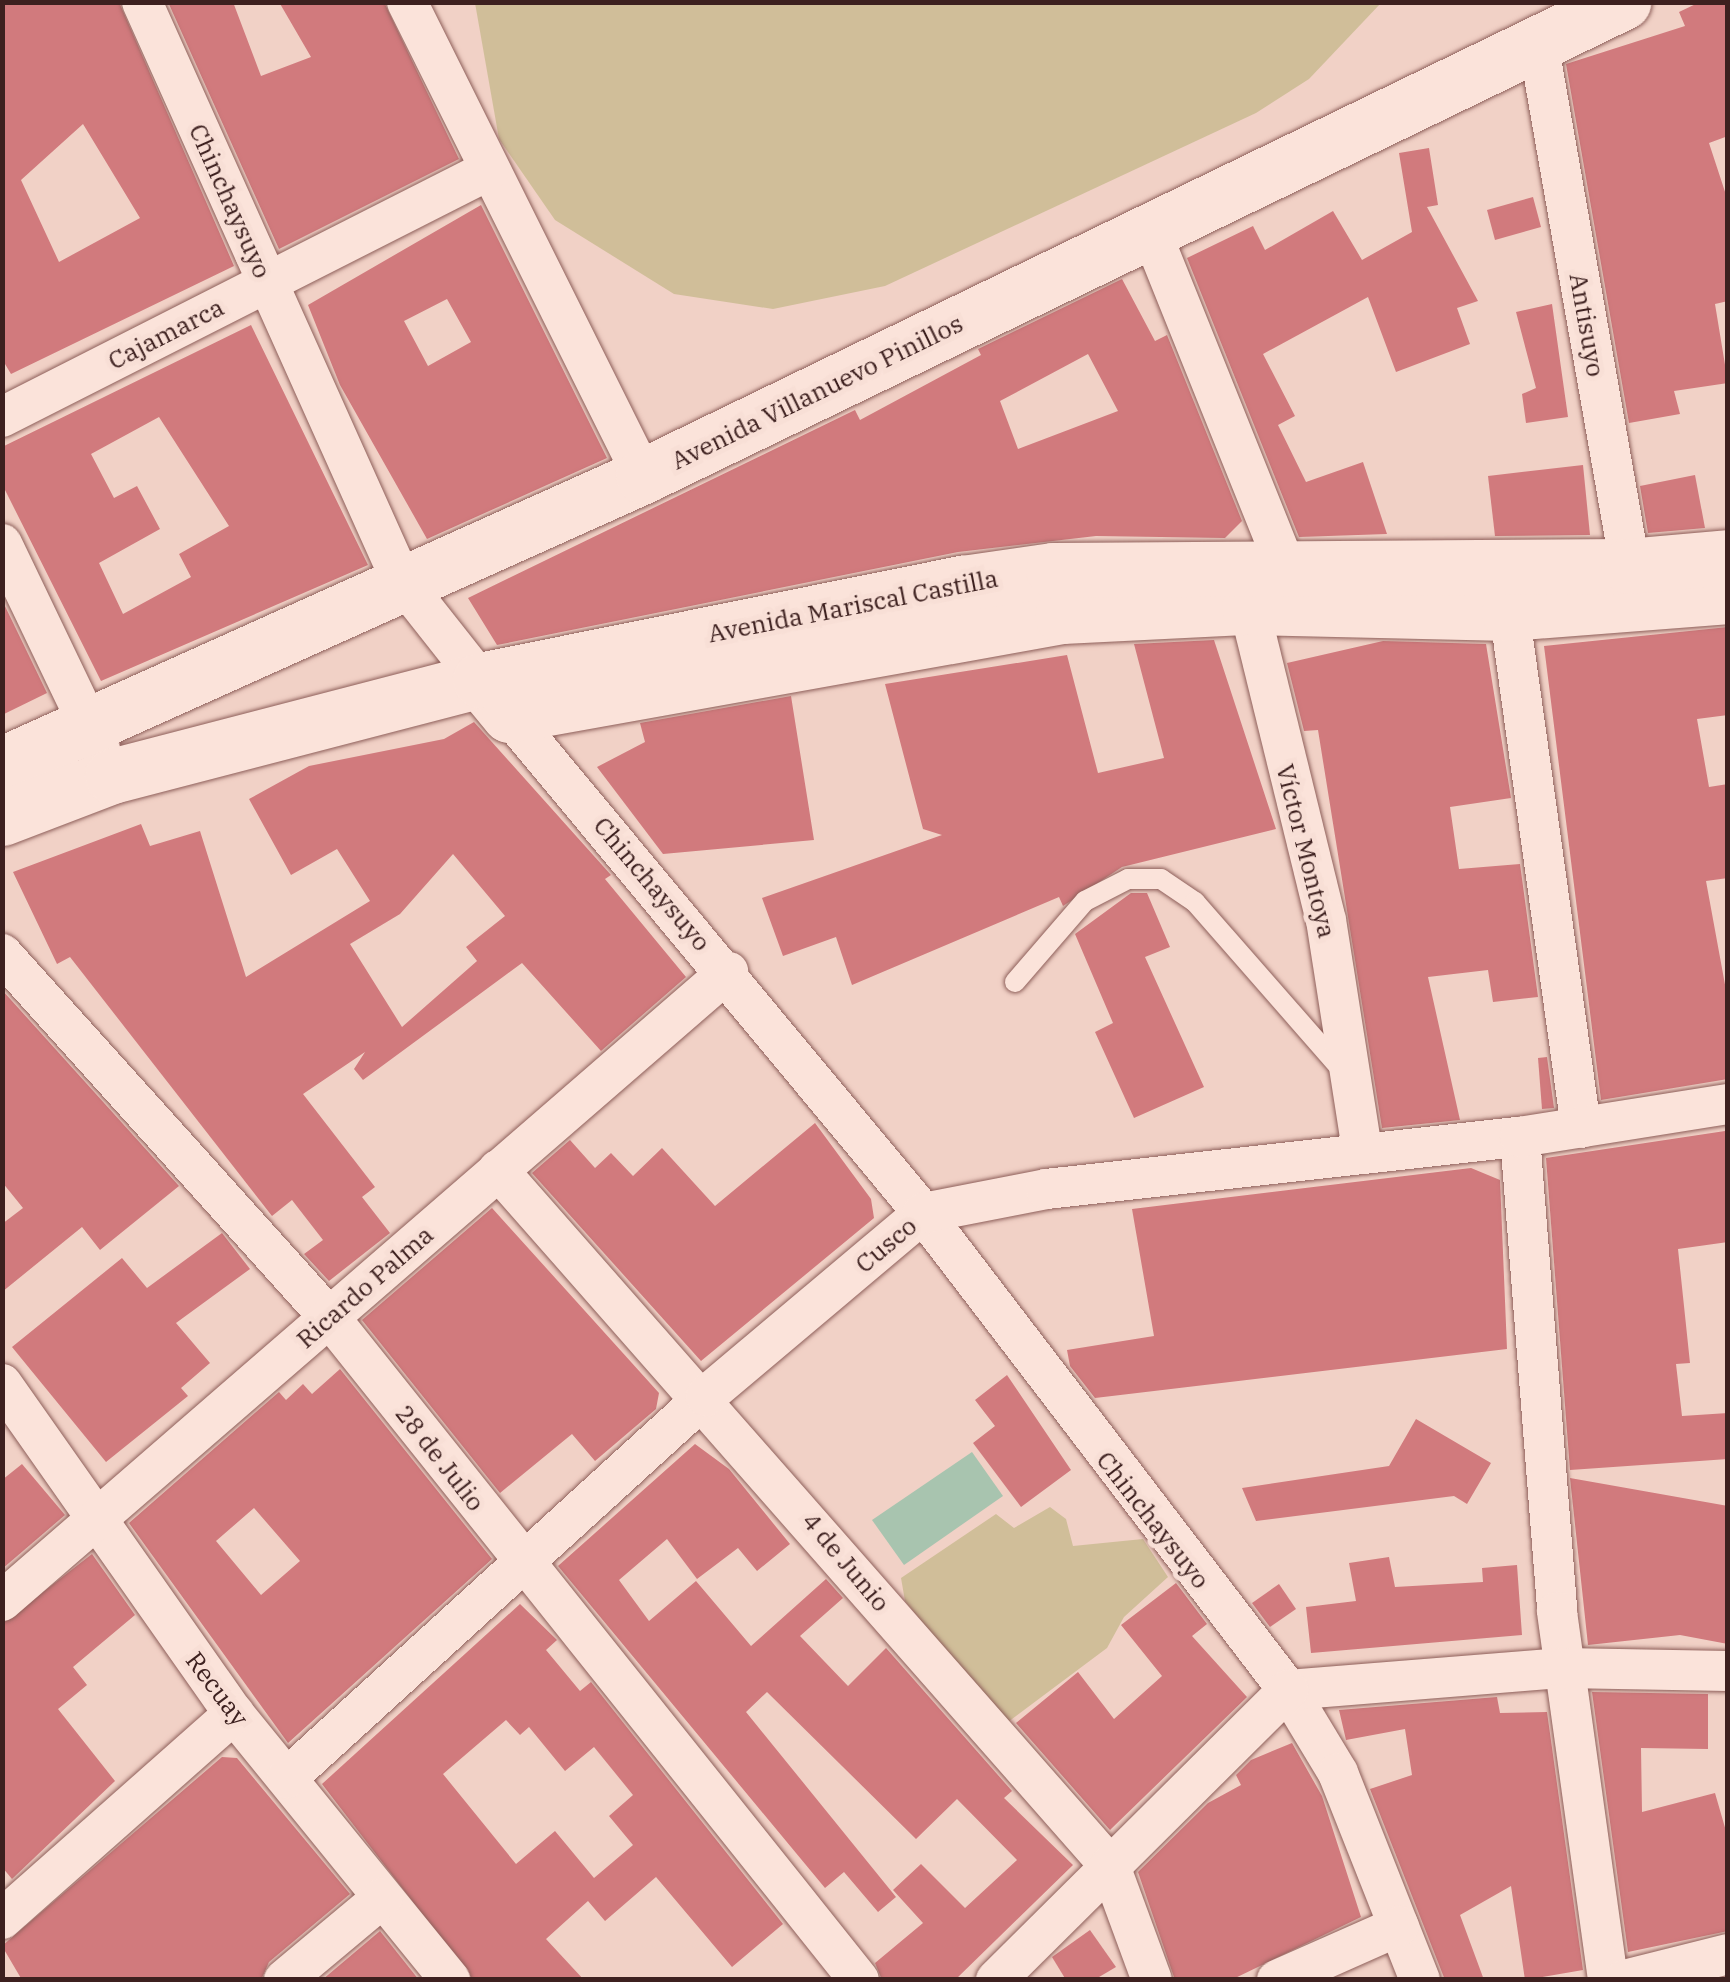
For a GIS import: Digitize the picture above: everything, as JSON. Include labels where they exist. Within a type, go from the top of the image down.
[{"type":"street","name":"Chinchaysuyo","points":[[142,2],[401,580],[494,698],[728,972],[923,1213],[1288,1690],[1338,1773],[1420,1980]]},
{"type":"street","points":[[407,2],[642,476]]},
{"type":"street","name":"Avenida Villanuevo Pinillos","points":[[2,764],[401,580],[642,476],[1539,48],[1623,2]]},
{"type":"street","name":"Antisuyo","points":[[1539,48],[1633,584]]},
{"type":"street","name":"Cajamarca","points":[[2,416],[489,170]]},
{"type":"street","points":[[1151,232],[1286,565],[1249,607]]},
{"type":"street","points":[[2,544],[112,776]]},
{"type":"street","name":"Avenida Mariscal Castilla","points":[[1633,584],[1728,557]]},
{"type":"street","name":"Avenida Mariscal Castilla","points":[[2,818],[112,776],[494,698],[1052,570],[1286,565],[1506,590]]},
{"type":"street","name":"Avenida Mariscal Castilla","points":[[494,698],[1062,616],[1633,584],[1728,596]]},
{"type":"street","points":[[1506,590],[1581,1128]]},
{"type":"street","name":"Víctor Montoya","points":[[1249,607],[1326,920],[1362,1151]]},
{"type":"street","name":"28 de Julio","points":[[2,954],[330,1318],[859,1980]]},
{"type":"street","name":"Ricardo Palma","points":[[2,1600],[728,972]]},
{"type":"street","name":"Cusco","points":[[287,1778],[526,1567],[706,1396],[923,1213],[1362,1151],[1520,1137],[1728,1104]]},
{"type":"street","points":[[1520,1137],[1563,1668],[1608,1980]]},
{"type":"street","name":"4 de Junio","points":[[498,1170],[706,1396],[1110,1866],[1152,1980]]},
{"type":"street","name":"Recuay","points":[[2,1384],[95,1522],[234,1714],[450,1980]]},
{"type":"street","points":[[996,1980],[1288,1690],[1563,1668],[1728,1671]]},
{"type":"street","points":[[2,1919],[234,1714]]},
{"type":"street","points":[[284,1980],[382,1898]]},
{"type":"street","points":[[1277,1980],[1399,1926]]},
{"type":"street","points":[[1624,1980],[1728,1954]]},
{"type":"lane","points":[[1015,982],[1085,901],[1128,879],[1162,879],[1194,902],[1351,1080]]},
{"type":"shaded area","points":[[475,2],[1381,3],[1309,79],[1256,113],[885,286],[773,309],[674,294],[555,220],[499,139]]},
{"type":"shaded area","points":[[972,1452],[1003,1496],[904,1565],[872,1520]]},
{"type":"shaded area","points":[[1050,1507],[1066,1519],[1073,1546],[1143,1539],[1168,1577],[1124,1617],[1107,1648],[1004,1725],[905,1601],[901,1578],[996,1514],[1014,1528]]},
{"type":"building","points":[[2,2],[119,2],[234,266],[11,374],[2,359]],"holes":[[[83,124],[140,218],[59,262],[21,180]]]},
{"type":"building","points":[[168,2],[233,2],[261,76],[311,57],[279,2],[384,2],[459,159],[279,249]]},
{"type":"building","points":[[1700,2],[1728,2],[1728,136],[1709,143],[1728,201],[1728,301],[1715,304],[1728,383],[1674,391],[1680,414],[1629,423],[1566,64],[1685,26],[1679,12]]},
{"type":"building","points":[[1429,148],[1438,205],[1427,207],[1478,301],[1457,308],[1470,344],[1396,372],[1368,297],[1263,354],[1295,416],[1278,425],[1306,482],[1363,462],[1387,534],[1299,537],[1187,258],[1253,226],[1265,250],[1333,211],[1362,260],[1412,232],[1399,153]]},
{"type":"building","points":[[1533,197],[1541,227],[1495,240],[1487,210]]},
{"type":"building","points":[[481,205],[607,458],[427,539],[340,385],[308,305]],"holes":[[[447,299],[471,342],[428,366],[404,321]]]},
{"type":"building","points":[[1122,279],[1155,341],[1167,335],[1242,521],[1225,538],[1096,536],[958,552],[497,645],[468,598],[855,410],[860,420],[981,355],[978,349]],"holes":[[[1088,354],[1118,411],[1018,449],[1000,401]]]},
{"type":"building","points":[[1552,304],[1568,417],[1526,423],[1522,394],[1536,388],[1516,312]]},
{"type":"building","points":[[251,325],[368,565],[101,681],[2,484],[2,447]],"holes":[[[159,417],[229,526],[179,554],[191,577],[123,614],[99,563],[160,529],[137,486],[114,498],[91,454]]]},
{"type":"building","points":[[1583,465],[1590,535],[1495,536],[1488,476]]},
{"type":"building","points":[[1695,475],[1705,528],[1648,533],[1640,486]]},
{"type":"building","points":[[2,600],[47,693],[2,715]]},
{"type":"building","points":[[1728,627],[1728,715],[1697,719],[1709,787],[1728,784],[1728,878],[1706,881],[1728,1001],[1728,1079],[1601,1100],[1544,646]]},
{"type":"building","points":[[1214,640],[1276,829],[1122,867],[1063,906],[1059,897],[852,985],[836,937],[783,956],[762,898],[942,835],[923,829],[885,684],[1067,655],[1098,773],[1164,758],[1134,644]]},
{"type":"building","points":[[1383,641],[1486,644],[1511,798],[1450,807],[1459,869],[1520,864],[1538,997],[1493,1002],[1488,970],[1428,977],[1460,1120],[1382,1128],[1318,730],[1304,731],[1287,663]]},
{"type":"building","points":[[791,696],[814,840],[663,854],[597,767],[645,742],[640,723]]},
{"type":"building","points":[[474,722],[611,875],[605,879],[686,977],[601,1051],[522,963],[363,1080],[354,1069],[365,1052],[303,1094],[375,1187],[362,1197],[390,1233],[329,1281],[304,1254],[323,1240],[292,1200],[272,1216],[70,957],[57,964],[13,872],[141,824],[150,846],[200,831],[246,977],[370,901],[337,849],[291,875],[249,799],[309,766],[444,739]],"holes":[[[453,854],[505,916],[466,947],[477,961],[402,1027],[350,944],[400,914]]]},
{"type":"building","points":[[1131,893],[1147,893],[1170,947],[1145,957],[1204,1087],[1134,1118],[1095,1032],[1113,1023],[1075,934]]},
{"type":"building","points":[[2,990],[179,1186],[100,1250],[82,1227],[2,1292],[2,1224],[23,1208],[2,1182]]},
{"type":"building","points":[[1547,1057],[1554,1108],[1542,1109],[1538,1058]]},
{"type":"building","points":[[815,1123],[871,1199],[874,1218],[701,1361],[532,1173],[570,1140],[595,1168],[611,1153],[633,1176],[662,1148],[715,1206]]},
{"type":"building","points":[[1725,1131],[1728,1242],[1678,1249],[1690,1363],[1676,1364],[1682,1416],[1728,1413],[1728,1459],[1570,1470],[1546,1158]]},
{"type":"building","points":[[1471,1168],[1500,1180],[1507,1349],[1095,1398],[1070,1366],[1067,1350],[1154,1336],[1132,1209]]},
{"type":"building","points":[[492,1208],[659,1393],[656,1409],[595,1461],[572,1434],[500,1493],[362,1320]]},
{"type":"building","points":[[222,1233],[250,1269],[176,1323],[210,1363],[181,1388],[188,1396],[106,1462],[12,1347],[122,1258],[147,1288]]},
{"type":"building","points":[[340,1369],[492,1559],[288,1743],[129,1523],[279,1392],[286,1400],[303,1384],[312,1394]],"holes":[[[254,1508],[300,1561],[261,1595],[216,1541]]]},
{"type":"building","points":[[1007,1375],[1071,1470],[1021,1507],[973,1443],[995,1426],[975,1400]]},
{"type":"building","points":[[1416,1419],[1491,1463],[1467,1504],[1454,1496],[1256,1521],[1242,1488],[1389,1466]]},
{"type":"building","points":[[695,1444],[729,1469],[790,1544],[757,1571],[738,1548],[697,1579],[667,1539],[619,1580],[649,1621],[696,1581],[751,1646],[826,1579],[843,1598],[800,1636],[848,1686],[886,1648],[1012,1791],[1004,1798],[1073,1865],[955,1980],[882,1980],[875,1963],[923,1923],[893,1890],[921,1864],[965,1908],[1017,1860],[957,1799],[916,1839],[767,1692],[746,1712],[896,1897],[878,1912],[844,1872],[825,1888],[558,1566]]},
{"type":"building","points":[[22,1464],[65,1515],[2,1569],[2,1480]]},
{"type":"building","points":[[1570,1478],[1728,1506],[1728,1644],[1680,1635],[1588,1645]]},
{"type":"building","points":[[92,1554],[135,1615],[73,1667],[87,1685],[58,1709],[115,1781],[12,1879],[2,1867],[2,1624]]},
{"type":"building","points":[[1389,1557],[1395,1587],[1483,1582],[1482,1568],[1517,1565],[1522,1635],[1311,1653],[1306,1607],[1356,1601],[1349,1563]]},
{"type":"building","points":[[1176,1583],[1207,1624],[1192,1636],[1247,1697],[1110,1830],[1016,1723],[1078,1672],[1114,1719],[1162,1676],[1121,1625]]},
{"type":"building","points":[[1279,1584],[1296,1609],[1270,1627],[1252,1603]]},
{"type":"building","points":[[520,1604],[557,1640],[546,1650],[580,1691],[591,1682],[783,1924],[732,1967],[656,1877],[605,1921],[588,1901],[546,1939],[584,1980],[473,1980],[322,1784]],"holes":[[[506,1720],[520,1735],[529,1727],[565,1771],[594,1747],[633,1795],[609,1816],[633,1845],[594,1878],[555,1831],[516,1864],[443,1774]]]},
{"type":"building","points":[[1592,1692],[1708,1694],[1708,1749],[1641,1748],[1642,1812],[1715,1793],[1728,1838],[1728,1931],[1628,1952]]},
{"type":"building","points":[[1497,1697],[1500,1713],[1547,1712],[1583,1970],[1525,1980],[1511,1886],[1460,1915],[1484,1980],[1445,1980],[1370,1789],[1412,1775],[1405,1729],[1346,1740],[1339,1710]]},
{"type":"building","points":[[1292,1743],[1322,1796],[1361,1917],[1231,1980],[1175,1980],[1138,1872],[1208,1803],[1241,1785],[1236,1775],[1251,1760]]},
{"type":"building","points":[[222,1757],[237,1758],[350,1894],[269,1962],[261,1980],[22,1980],[2,1946]]},
{"type":"building","points":[[1090,1930],[1116,1967],[1094,1980],[1066,1980],[1052,1957]]},
{"type":"building","points":[[380,1931],[419,1980],[322,1980]]}]
